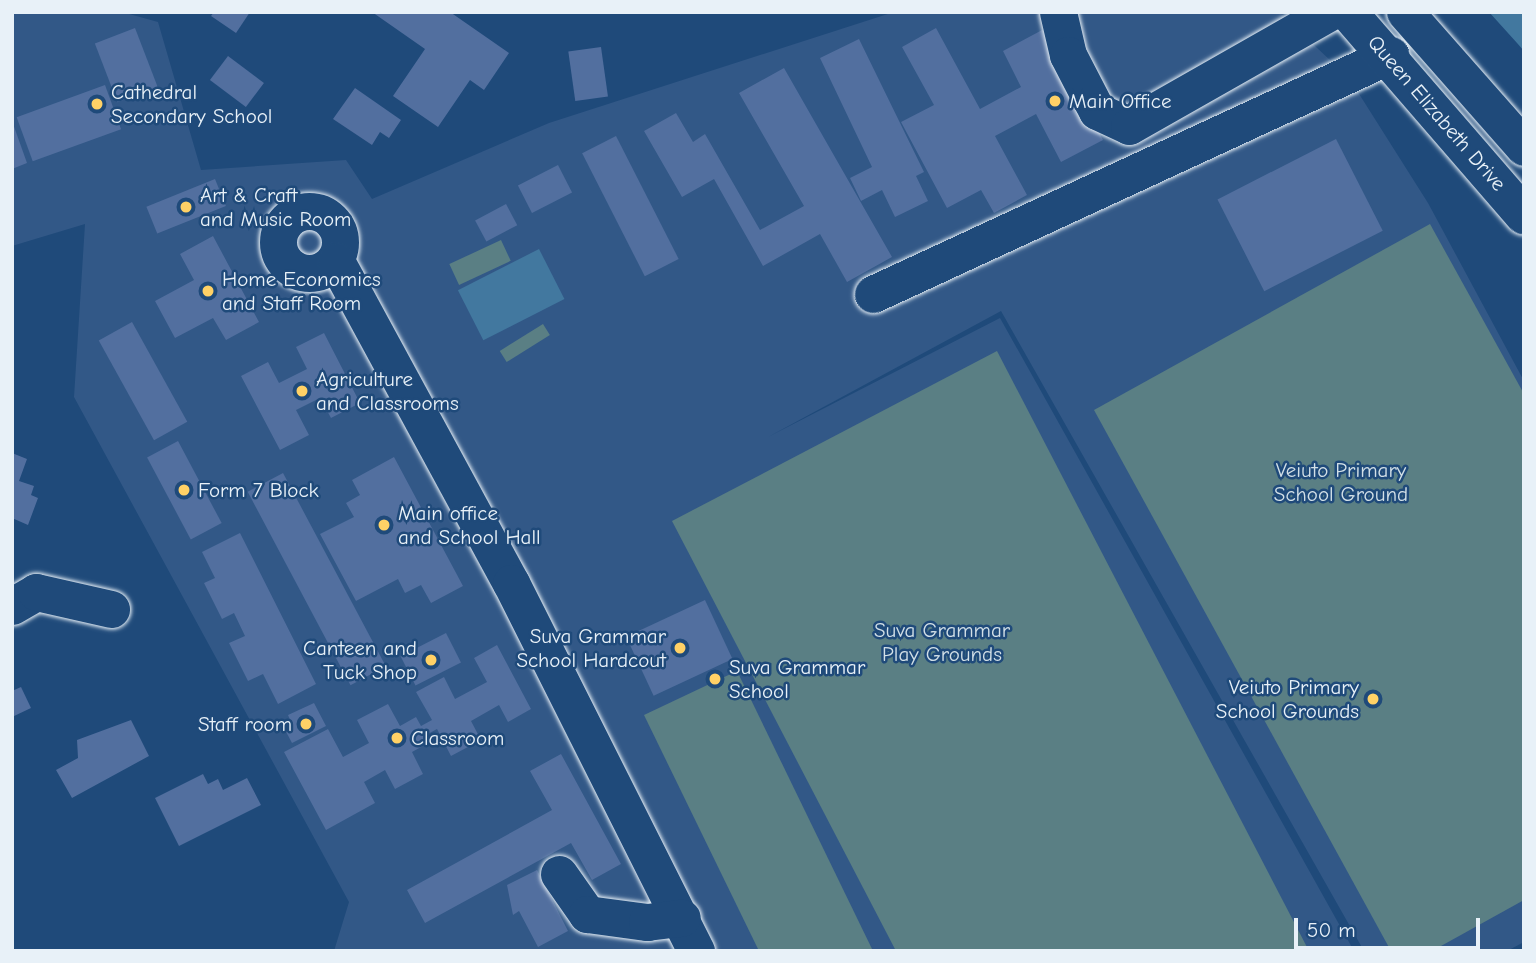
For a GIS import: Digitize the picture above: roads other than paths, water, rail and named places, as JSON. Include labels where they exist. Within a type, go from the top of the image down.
[{"type":"main road","name":"Queen Elizabeth Drive","points":[[1348,12],[1390,55],[1524,215]]},
{"type":"main road","name":"Queen Elizabeth Drive","points":[[1376,12],[1524,183]]},
{"type":"street","points":[[1058,12],[1069,55],[1092,101],[1129,126],[1330,12]]},
{"type":"street","points":[[1405,12],[1524,147]]},
{"type":"street","points":[[873,294],[1390,55]]},
{"type":"street","points":[[335,261],[682,918],[696,951]]},
{"type":"street","points":[[12,606],[36,592],[111,609]]},
{"type":"street","points":[[559,874],[587,914],[647,922],[682,918]]},
{"type":"place","name":"Main Office","points":[[1055,101]]},
{"type":"place","name":"Cathedral Secondary School","points":[[97,104]]},
{"type":"place","name":"Art & Craft and Music Room","points":[[186,207]]},
{"type":"place","name":"Home Economics and Staff Room","points":[[208,291]]},
{"type":"place","name":"Agriculture and Classrooms","points":[[302,391]]},
{"type":"place","name":"Form 7 Block","points":[[184,490]]},
{"type":"place","name":"Main office and School Hall","points":[[384,525]]},
{"type":"place","name":"Suva Grammar School Hardcout","points":[[680,648]]},
{"type":"place","name":"Canteen and Tuck Shop","points":[[431,660]]},
{"type":"place","name":"Suva Grammar School","points":[[715,679]]},
{"type":"place","name":"Veiuto Primary School Grounds","points":[[1373,699]]},
{"type":"place","name":"Staff room","points":[[306,724]]},
{"type":"place","name":"Classroom","points":[[397,738]]},
{"type":"park label","name":"Veiuto Primary School Ground","points":[[1341,482]]},
{"type":"park label","name":"Suva Grammar Play Grounds","points":[[942,642]]}]
